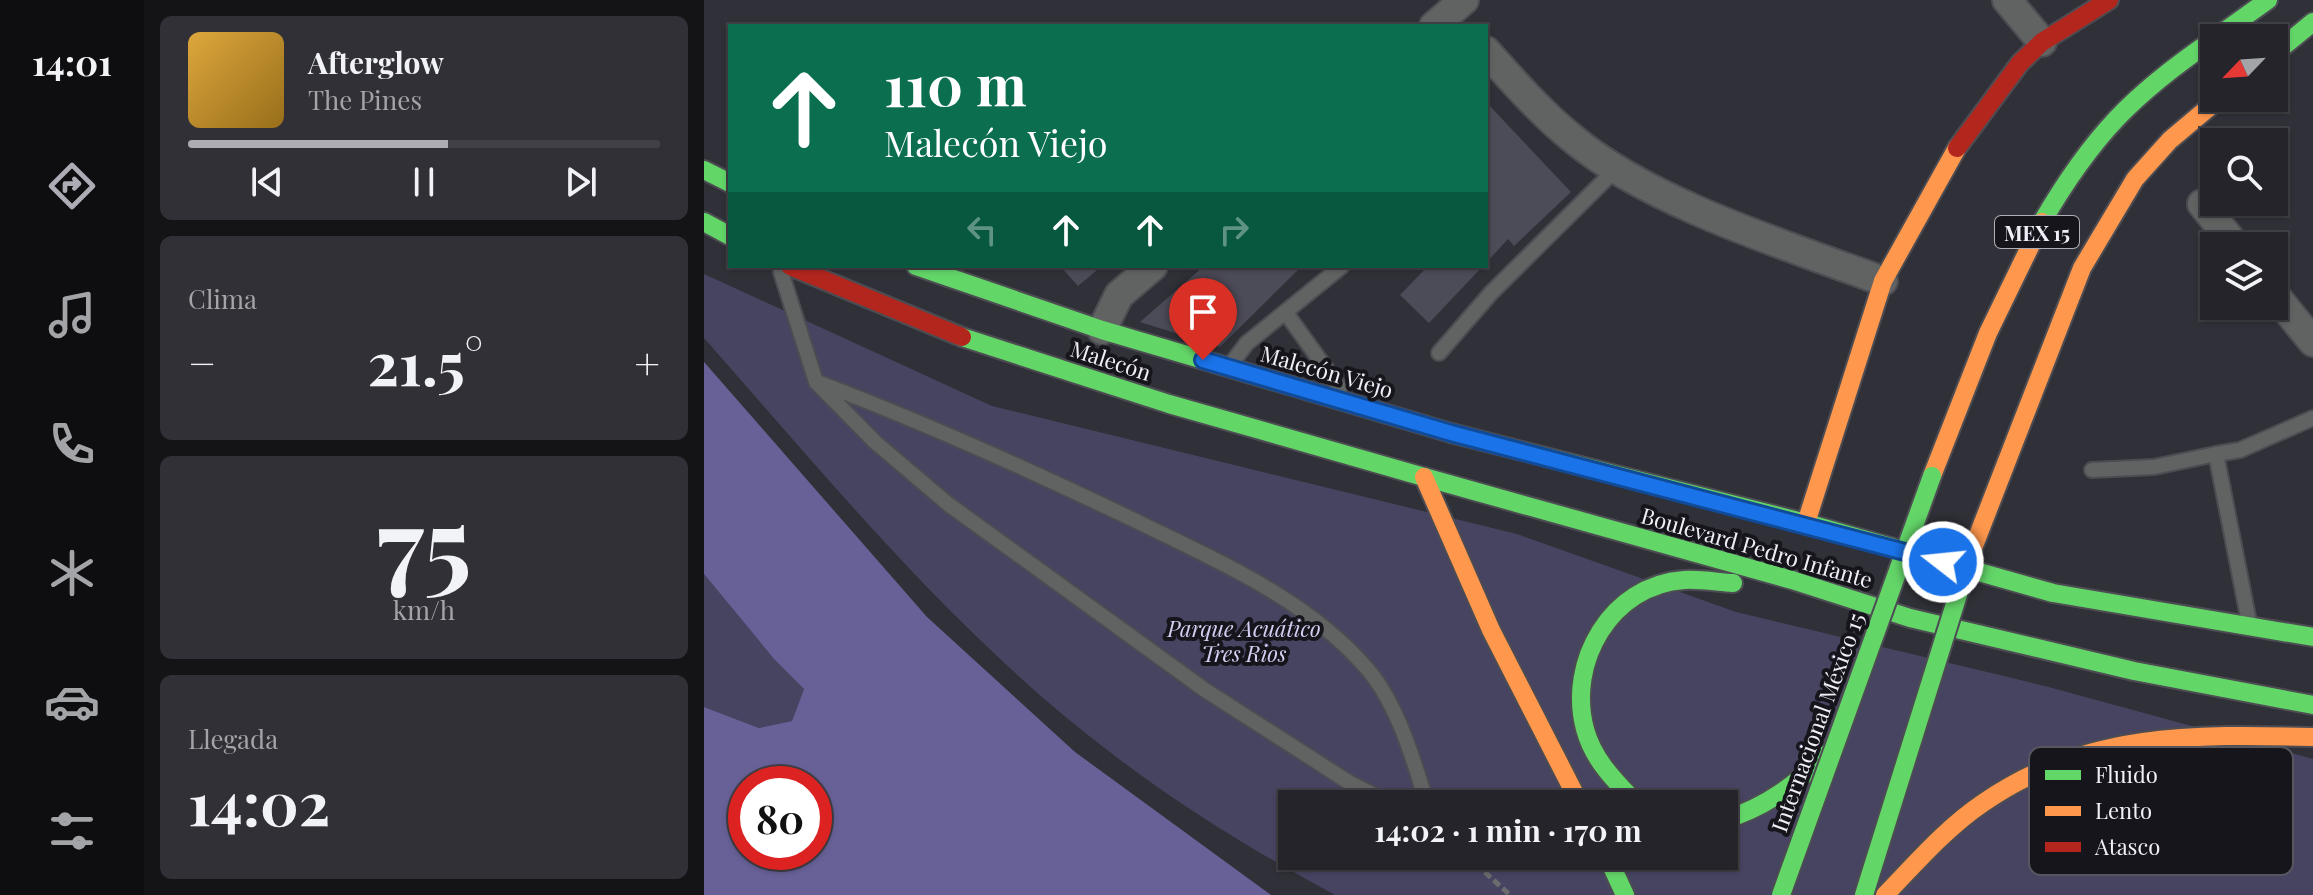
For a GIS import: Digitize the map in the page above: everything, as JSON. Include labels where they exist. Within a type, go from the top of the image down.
[{"type":"main road","points":[[1806,523],[1883,281],[1966,132],[2020,63],[2048,38],[2109,0]]},
{"type":"main road","name":"MEX 15","points":[[2234,24],[2268,0]]},
{"type":"main road","points":[[2288,43],[2313,22]]},
{"type":"main road","name":"Internacional México 15","points":[[1781,895],[1932,476],[2016,271],[2081,160],[2120,112],[2200,49]]},
{"type":"main road","name":"MEX 15","points":[[1864,895],[1970,556],[2082,268],[2135,179],[2170,140],[2203,112]]},
{"type":"main road","points":[[704,170],[728,182]]},
{"type":"main road","points":[[704,222],[728,235]]},
{"type":"main road","name":"Malecón","points":[[795,268],[970,340],[1169,404],[1424,477]]},
{"type":"main road","name":"Malecón Viejo","points":[[922,268],[1102,330],[1451,433]]},
{"type":"main road","name":"Boulevard Pedro Infante","points":[[1451,433],[1806,523],[2053,593],[2309,634]]},
{"type":"main road","points":[[1424,477],[1491,630],[1573,790]]},
{"type":"main road","name":"Boulevard Pedro Infante","points":[[1424,477],[1792,580],[1910,618],[1973,627],[2082,660],[2313,705]]},
{"type":"main road","points":[[1621,790],[1595,758],[1581,716],[1583,666],[1600,627],[1622,603],[1662,581],[1697,577],[1910,618]]},
{"type":"main road","points":[[1973,627],[2008,621]]},
{"type":"main road","points":[[2104,747],[2177,736],[2313,737]]},
{"type":"main road","points":[[1738,815],[1769,804],[1792,789],[1831,750]]},
{"type":"main road","points":[[1885,895],[1948,829],[1977,805],[2029,775]]},
{"type":"main road","points":[[1613,870],[1625,895]]},
{"type":"street","points":[[2007,0],[2048,38],[2079,0]]},
{"type":"street","points":[[1488,53],[1528,98],[1573,140],[1616,169],[1724,221],[1883,281]]},
{"type":"street","points":[[2212,216],[2225,232]]},
{"type":"street","points":[[1102,330],[1119,295],[1151,268]]},
{"type":"street","points":[[2288,311],[2313,342]]},
{"type":"lane","points":[[1439,353],[1491,293],[1616,169]]},
{"type":"lane","points":[[780,268],[816,382],[875,442],[936,493],[1066,592],[1205,690],[1364,790]]},
{"type":"lane","points":[[1228,367],[1247,343],[1340,268]]},
{"type":"lane","points":[[1286,313],[1319,362],[1358,405]]},
{"type":"lane","points":[[816,382],[926,423],[1030,469],[1223,563],[1309,615],[1371,673],[1401,732],[1422,790]]},
{"type":"lane","points":[[2092,470],[2154,467],[2240,450],[2313,418]]},
{"type":"lane","points":[[2216,454],[2250,626]]},
{"type":"path","points":[[1482,870],[1510,895]]},
{"type":"green space","name":"Parque Acuático Tres Rios","points":[[704,274],[992,406],[1517,534],[1736,612],[2045,686],[2269,747],[2029,747],[2029,875],[2293,875],[2293,754],[2313,759],[2313,895],[1335,895],[1291,870],[1738,870],[1738,790],[1278,790],[1278,863],[1194,812],[1115,756],[1003,661],[899,558],[704,338]]},
{"type":"green space","points":[[704,574],[774,659],[804,689],[792,721],[759,728],[704,707]]},
{"type":"shaded area","points":[[704,362],[927,617],[1075,752],[1271,895],[704,895],[704,707],[759,728],[792,721],[804,689],[774,659],[704,574]]},
{"type":"building","points":[[1488,104],[1571,192],[1514,246],[1508,239],[1488,261]]},
{"type":"building","points":[[1062,268],[1100,268],[1078,286]]},
{"type":"building","points":[[1202,268],[1300,268],[1220,347],[1140,322]]},
{"type":"building","points":[[1426,268],[1481,268],[1429,323],[1400,295]]},
{"type":"traffic: fast","points":[[2235,24],[2268,0]]},
{"type":"traffic: fast","points":[[2288,43],[2313,22]]},
{"type":"traffic: fast","points":[[2042,222],[2079,165],[2116,119],[2137,98],[2200,49]]},
{"type":"traffic: fast","points":[[704,170],[728,182]]},
{"type":"traffic: fast","points":[[704,222],[728,235]]},
{"type":"traffic: fast","points":[[922,268],[1102,330],[1451,433]]},
{"type":"traffic: fast","points":[[962,337],[1169,404],[1424,477]]},
{"type":"traffic: fast","points":[[1451,433],[1806,523],[2053,593],[2313,637]]},
{"type":"traffic: fast","points":[[1781,895],[1932,476]]},
{"type":"traffic: fast","points":[[1424,477],[1792,580],[1910,618],[2134,671],[2313,705]]},
{"type":"traffic: fast","points":[[1864,895],[1970,556]]},
{"type":"traffic: fast","points":[[1624,790],[1599,761],[1585,729],[1581,704],[1589,654],[1600,631],[1635,596],[1658,585],[1684,580],[1733,583]]},
{"type":"traffic: fast","points":[[1738,816],[1782,792],[1831,750]]},
{"type":"traffic: fast","points":[[1613,870],[1625,895]]},
{"type":"traffic: slow","points":[[1970,556],[2082,268],[2135,179],[2170,140],[2203,112]]},
{"type":"traffic: slow","points":[[1806,523],[1883,281],[1957,148]]},
{"type":"traffic: slow","points":[[1932,476],[1988,333],[2042,222]]},
{"type":"traffic: slow","points":[[1424,477],[1491,630],[1573,790]]},
{"type":"traffic: slow","points":[[2116,747],[2183,738],[2313,737]]},
{"type":"traffic: slow","points":[[1885,895],[1956,823],[1983,803],[2029,777]]},
{"type":"traffic: jam","points":[[1957,148],[2020,63],[2042,42],[2109,0]]},
{"type":"traffic: jam","points":[[795,268],[962,337]]},
{"type":"route","points":[[1203,360],[1451,433],[1806,523],[1943,562]]}]
